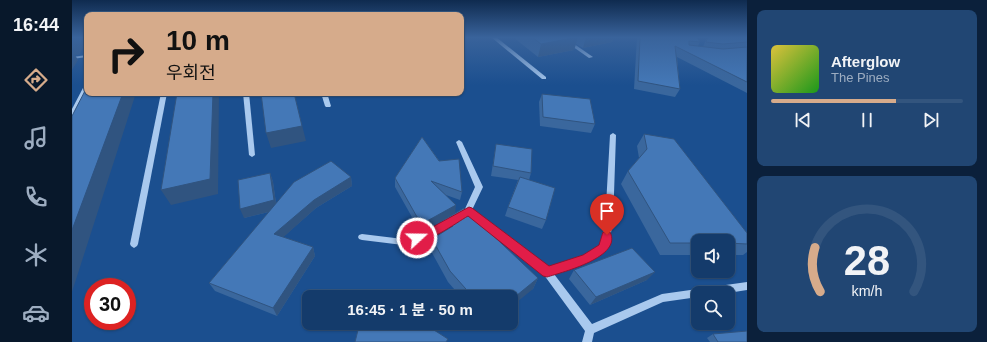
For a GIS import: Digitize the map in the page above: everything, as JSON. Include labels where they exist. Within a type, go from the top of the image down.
[{"type":"street","points":[[513,53],[544,78]]},
{"type":"street","points":[[585,53],[591,57]]},
{"type":"street","points":[[72,58],[84,56]]},
{"type":"street","points":[[72,114],[84,92]]},
{"type":"street","points":[[134,244],[163,96]]},
{"type":"street","points":[[246,96],[252,155]]},
{"type":"street","points":[[325,96],[328,106]]},
{"type":"street","points":[[547,272],[587,258],[604,247],[609,223],[613,135]]},
{"type":"street","points":[[362,237],[403,242],[430,233],[462,215],[479,187],[459,142]]},
{"type":"street","points":[[462,215],[547,272],[590,330]]},
{"type":"street","points":[[590,330],[662,298],[747,286]]},
{"type":"street","points":[[587,342],[590,330]]},
{"type":"building","points":[[639,53],[676,53],[680,89],[638,81]]},
{"type":"building","points":[[689,53],[747,53],[747,82]]},
{"type":"building","points":[[84,93],[84,96],[122,96],[72,230],[72,116]]},
{"type":"building","points":[[542,94],[590,99],[595,124],[543,117]]},
{"type":"building","points":[[177,96],[213,96],[210,179],[161,190]]},
{"type":"building","points":[[261,96],[295,96],[302,126],[266,133]]},
{"type":"building","points":[[644,134],[674,139],[747,233],[747,244],[735,243],[735,234],[691,234],[691,243],[670,243],[628,171],[647,149]]},
{"type":"building","points":[[422,137],[439,161],[459,159],[462,192],[431,181],[456,205],[427,221],[417,217],[395,178]]},
{"type":"building","points":[[496,144],[532,149],[531,173],[493,166]]},
{"type":"building","points":[[331,161],[351,177],[314,200],[274,234],[313,247],[273,308],[209,283],[294,182]]},
{"type":"building","points":[[270,173],[274,200],[240,209],[238,180]]},
{"type":"building","points":[[520,177],[555,188],[546,220],[508,207]]},
{"type":"building","points":[[464,208],[538,278],[518,294],[518,290],[467,290],[450,271],[432,239],[453,226],[440,222]]},
{"type":"building","points":[[632,248],[655,272],[596,297],[574,270]]},
{"type":"building","points":[[358,330],[434,330],[448,339],[446,342],[355,342]]},
{"type":"building","points":[[747,331],[747,342],[718,342],[713,334]]},
{"type":"route","points":[[417,238],[430,233],[469,211],[547,272],[587,258],[604,247],[607,235]]}]
